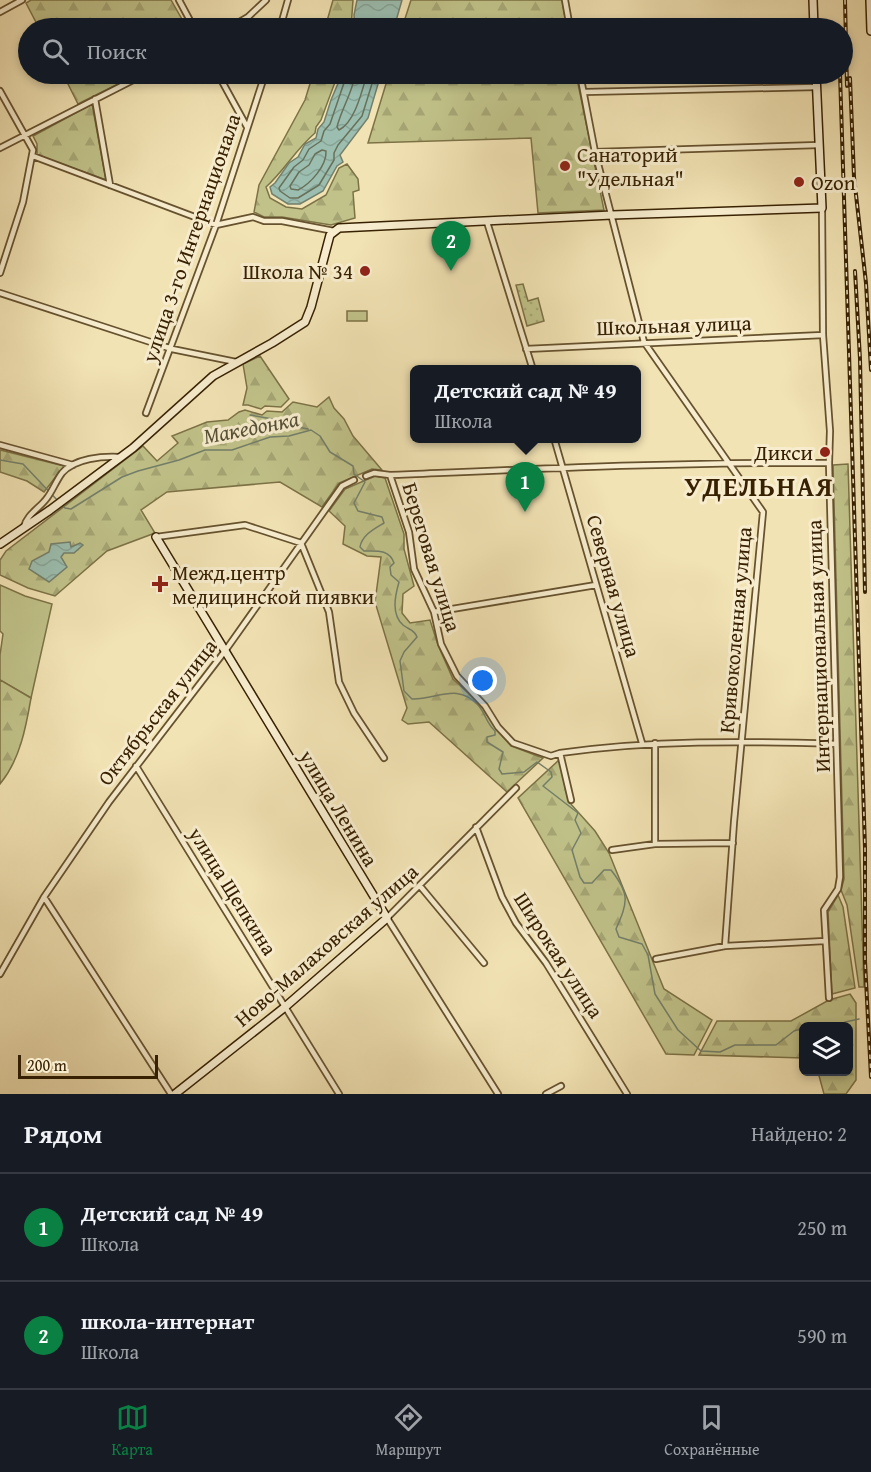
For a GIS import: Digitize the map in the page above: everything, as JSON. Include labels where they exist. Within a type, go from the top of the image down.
[{"type":"main road","points":[[813,0],[814,18]]},
{"type":"main road","points":[[870,0],[871,31]]},
{"type":"main road","name":"Интернациональная улица","points":[[816,87],[822,208]]},
{"type":"main road","points":[[0,544],[24,530],[120,457],[213,376],[281,338],[304,322],[311,307],[330,235],[334,231],[347,227],[822,208]]},
{"type":"main road","name":"улица Ленина","points":[[156,537],[387,918]]},
{"type":"main road","name":"Ново-Малаховская улица","points":[[175,1094],[285,1007],[387,918]]},
{"type":"street","points":[[0,12],[22,0]]},
{"type":"street","points":[[179,0],[189,18]]},
{"type":"street","points":[[246,18],[266,0]]},
{"type":"street","points":[[283,18],[288,0]]},
{"type":"street","points":[[565,0],[568,18]]},
{"type":"street","points":[[0,148],[126,84]]},
{"type":"street","points":[[223,84],[247,127]]},
{"type":"street","name":"улица 3-го Интернационала","points":[[146,413],[216,225],[262,84]]},
{"type":"street","name":"Кривоколенная улица","points":[[582,84],[595,152],[644,342],[763,512],[725,946]]},
{"type":"street","points":[[584,92],[816,87]]},
{"type":"street","points":[[0,91],[33,150],[23,202],[0,273]]},
{"type":"street","points":[[95,99],[110,185]]},
{"type":"street","points":[[595,152],[819,145]]},
{"type":"street","points":[[33,156],[216,225],[253,217],[264,221],[282,221],[334,231]]},
{"type":"street","name":"Интернациональная улица","points":[[822,208],[823,335],[830,431],[840,877],[838,888],[824,910],[829,998]]},
{"type":"street","points":[[487,222],[532,365]]},
{"type":"street","points":[[0,293],[171,349],[236,362]]},
{"type":"street","name":"Школьная улица","points":[[526,349],[823,335]]},
{"type":"street","name":"Северная улица","points":[[555,443],[642,743]]},
{"type":"street","points":[[0,445],[74,465]]},
{"type":"street","points":[[24,530],[26,522],[47,499],[64,470],[95,458],[120,457]]},
{"type":"street","points":[[366,476],[374,473],[390,475],[562,466],[729,462],[829,463]]},
{"type":"street","name":"Береговая улица","points":[[390,475],[409,532],[414,569],[434,612],[441,644],[457,676],[485,706],[498,727],[513,743],[551,756],[642,743],[742,741],[836,744]]},
{"type":"street","name":"Октябрьская улица","points":[[0,974],[44,897],[109,802],[225,651],[342,486],[354,480]]},
{"type":"street","points":[[156,537],[245,525],[301,543],[329,612],[339,682],[354,713],[384,758]]},
{"type":"street","points":[[434,612],[596,585]]},
{"type":"street","points":[[655,743],[655,844]]},
{"type":"street","points":[[560,753],[572,800]]},
{"type":"street","name":"улица Щепкина","points":[[136,766],[339,1094]]},
{"type":"street","name":"Ново-Малаховская улица","points":[[387,918],[516,788]]},
{"type":"street","name":"Широкая улица","points":[[476,827],[511,915],[546,963],[627,1094]]},
{"type":"street","points":[[612,850],[655,844],[733,843]]},
{"type":"street","points":[[420,886],[484,963]]},
{"type":"street","points":[[44,897],[171,1094]]},
{"type":"street","name":"улица Ленина","points":[[387,918],[498,1094]]},
{"type":"street","points":[[656,959],[725,946],[825,941]]},
{"type":"street","points":[[546,1094],[561,1086]]},
{"type":"green space","points":[[31,0],[171,0],[181,18],[34,18],[26,3]]},
{"type":"green space","points":[[333,0],[353,0],[352,18],[328,18]]},
{"type":"green space","points":[[411,0],[562,0],[565,18],[405,18]]},
{"type":"green space","points":[[68,84],[118,84],[78,104]]},
{"type":"green space","points":[[310,84],[334,84],[315,133],[266,187],[270,198],[286,207],[302,209],[326,195],[339,168],[347,164],[358,179],[359,190],[353,192],[355,218],[331,225],[282,217],[264,217],[254,212],[259,185],[305,100]]},
{"type":"green space","name":"Санаторий \"Удельная\"","points":[[386,84],[578,84],[604,210],[538,213],[531,138],[368,143]]},
{"type":"green space","points":[[92,104],[106,180],[37,155],[37,144],[33,136]]},
{"type":"green space","points":[[523,284],[528,301],[538,298],[544,321],[527,326],[516,285]]},
{"type":"green space","points":[[347,311],[367,311],[367,321],[347,321]]},
{"type":"green space","points":[[260,356],[289,399],[281,407],[265,406],[261,409],[243,405],[247,388],[243,364]]},
{"type":"green space","points":[[329,397],[353,436],[382,470],[372,469],[339,483],[322,507],[280,482],[167,492],[141,510],[155,533],[107,551],[55,596],[28,588],[0,575],[0,560],[6,551],[143,446],[157,461],[178,443],[172,436],[207,422],[228,420],[245,410],[262,415],[267,411],[282,412],[293,402],[317,407]]},
{"type":"green space","points":[[0,450],[64,466],[44,492],[27,481],[0,472]]},
{"type":"green space","points":[[848,464],[864,987],[859,987],[847,905],[841,890],[844,879],[833,465]]},
{"type":"green space","points":[[375,476],[385,478],[404,534],[404,549],[414,586],[403,594],[402,613],[410,623],[430,620],[453,679],[482,706],[511,746],[543,758],[507,792],[429,722],[408,724],[402,720],[407,708],[375,602],[381,557],[367,556],[343,544],[345,526],[329,511],[345,489]]},
{"type":"green space","points":[[0,585],[52,604],[31,698],[0,680],[3,634],[0,631]]},
{"type":"green space","points":[[0,680],[31,698],[17,754],[13,765],[0,784]]},
{"type":"green space","points":[[559,760],[569,802],[595,831],[609,853],[664,989],[712,1020],[694,1055],[666,1054],[518,798]]},
{"type":"green space","points":[[838,895],[843,907],[855,988],[832,994],[828,912]]},
{"type":"green space","points":[[850,994],[856,1003],[856,1080],[846,1094],[824,1094],[819,1076],[853,1076],[853,1022],[799,1022],[799,1058],[699,1055],[717,1021],[791,1021],[829,1000]]},
{"type":"water","points":[[357,0],[402,0],[397,18],[354,18]]},
{"type":"water","points":[[338,84],[378,84],[368,118],[340,155],[343,162],[337,166],[323,191],[300,204],[288,204],[272,194],[270,187],[289,163],[298,157],[305,144],[316,138]]},
{"type":"water","points":[[70,542],[71,547],[80,543],[83,545],[74,553],[64,553],[61,557],[67,567],[49,582],[29,569],[32,561],[49,552],[51,544]]},
{"type":"waterway","points":[[250,415],[284,423]]},
{"type":"waterway","points":[[288,425],[308,429]]},
{"type":"waterway","name":"Македонка","points":[[61,504],[71,509],[122,477],[205,450],[232,450],[270,437],[289,436],[311,430],[320,436],[330,452],[353,466],[354,474],[365,482],[354,503],[358,511],[382,517],[384,523],[366,536],[360,547],[364,551],[386,553],[392,558],[394,563],[390,567],[391,575],[399,582],[395,610],[399,621],[413,631],[417,637],[404,652],[400,661],[404,691],[412,699],[454,693],[470,698],[481,708],[495,731],[495,735],[487,737],[487,742],[503,752],[499,769],[502,774],[524,772],[537,762],[551,772],[552,777],[543,786],[578,813],[575,820],[581,833],[572,850],[580,877],[584,883],[592,883],[604,870],[611,870],[617,878],[625,898],[623,912],[616,929],[619,937],[642,944],[648,955],[655,994],[678,1030],[701,1051],[720,1052],[735,1045],[776,1045],[799,1030]]},
{"type":"waterway","name":"Македонка","points":[[0,460],[23,464],[58,501]]},
{"type":"waterway","name":"Македонка","points":[[845,1022],[859,1019]]},
{"type":"railway","points":[[845,0],[845,18]]},
{"type":"railway","points":[[840,84],[865,848],[865,961],[871,1077]]},
{"type":"railway","points":[[850,84],[854,177],[866,283],[871,370]]},
{"type":"railway","points":[[855,271],[860,359],[865,592]]},
{"type":"place","name":"Санаторий \"Удельная\"","points":[[565,166]]},
{"type":"place","name":"Ozon","points":[[799,182]]},
{"type":"place","name":"Школа № 34","points":[[365,271]]},
{"type":"place","name":"школа-интернат","points":[[451,271]]},
{"type":"place","name":"Дикси","points":[[825,452]]},
{"type":"place","name":"Детский сад № 49","points":[[525,512]]},
{"type":"place","name":"Межд.центр медицинской пиявки","points":[[160,584]]},
{"type":"district","name":"УДЕЛЬНАЯ","points":[[759,486]]}]
